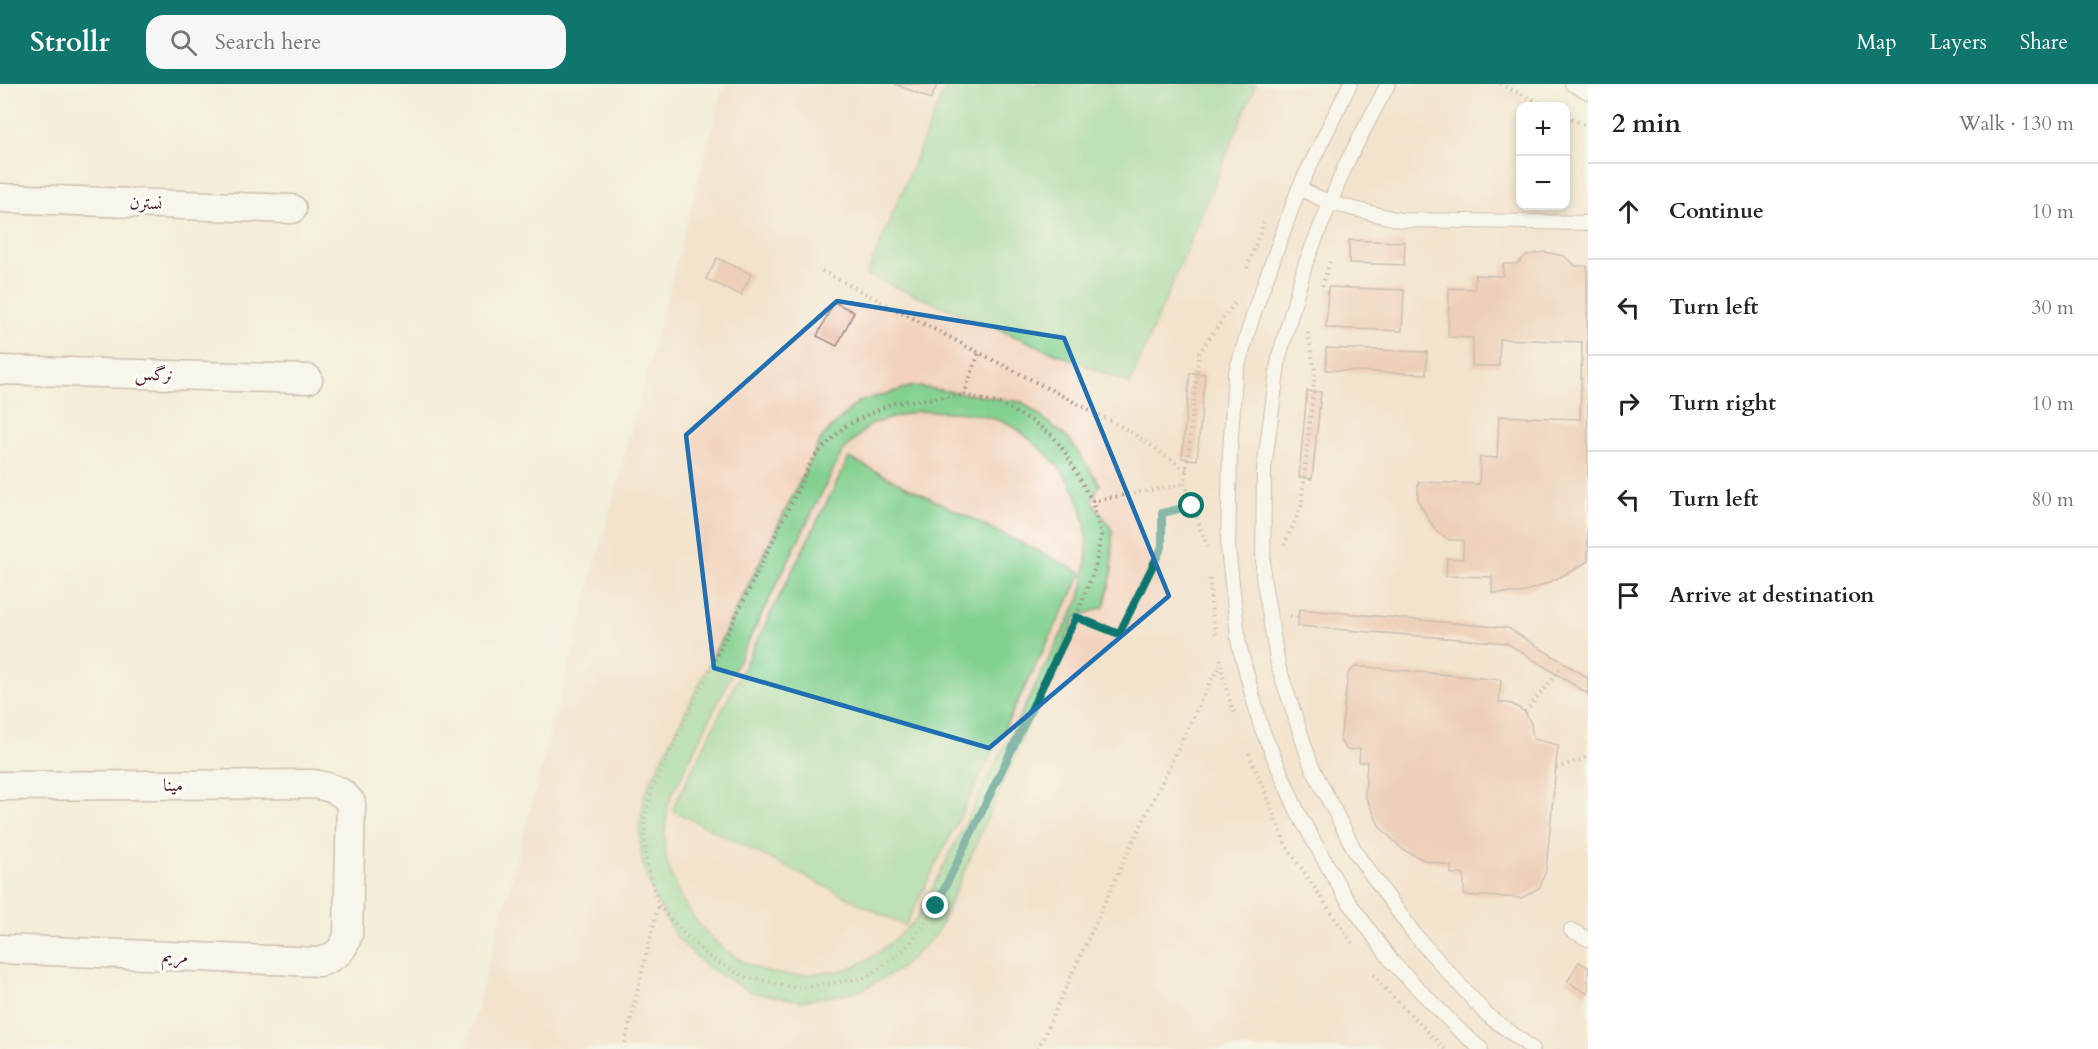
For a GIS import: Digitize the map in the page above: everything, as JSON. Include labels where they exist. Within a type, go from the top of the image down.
[{"type":"street","name":"نسترن","points":[[0,198],[292,209]]},
{"type":"street","name":"نرگس","points":[[0,370],[308,379]]},
{"type":"street","name":"مینا","points":[[0,786],[315,784],[337,789],[344,793],[351,803],[348,923],[345,946]]},
{"type":"street","name":"مریم","points":[[0,949],[320,962],[336,956],[345,946]]},
{"type":"lane","points":[[1350,84],[1299,188],[1255,309],[1235,375],[1230,452],[1228,548],[1239,645],[1261,727],[1298,813],[1344,895],[1393,963],[1460,1031],[1481,1049]]},
{"type":"lane","points":[[1388,84],[1346,164],[1330,203],[1305,266],[1279,357],[1263,469],[1263,577],[1278,665],[1311,765],[1356,853],[1415,935],[1478,1006],[1533,1049]]},
{"type":"lane","points":[[1572,84],[1588,92]]},
{"type":"lane","points":[[1299,188],[1330,203],[1400,220],[1588,223]]},
{"type":"lane","points":[[1571,930],[1588,939]]},
{"type":"path","points":[[1500,84],[1538,102]]},
{"type":"path","points":[[1570,118],[1588,127]]},
{"type":"path","points":[[1318,296],[1333,252]]},
{"type":"path","points":[[822,271],[1128,430],[1187,470]]},
{"type":"path","points":[[1282,549],[1301,508],[1316,371],[1307,329]]},
{"type":"path","points":[[964,395],[979,352]]},
{"type":"path","points":[[964,395],[1000,404],[1032,421],[1053,436],[1066,454],[1092,501],[1101,535],[1095,568],[1076,617],[936,906],[906,948],[866,978],[798,988],[745,977],[710,958],[658,905],[646,861],[644,820],[652,789],[813,458],[845,426],[892,403],[964,395]]},
{"type":"path","points":[[1092,501],[1185,484]]},
{"type":"path","points":[[1076,617],[1119,634],[1162,547],[1162,513],[1192,506]]},
{"type":"path","points":[[1286,616],[1298,617]]},
{"type":"path","points":[[1038,1049],[1196,711],[1212,678],[1222,667]]},
{"type":"path","points":[[1525,712],[1561,668]]},
{"type":"path","points":[[1556,768],[1588,757]]},
{"type":"path","points":[[625,1043],[658,905]]},
{"type":"highlighted area","points":[[837,301],[1064,338],[1169,596],[989,748],[714,668],[686,435]]},
{"type":"shaded area","points":[[724,84],[1497,84],[1535,102],[1516,102],[1516,210],[1570,210],[1570,119],[1588,128],[1588,1049],[466,1049]]},
{"type":"green space","points":[[947,84],[1256,84],[1130,384],[867,275]]},
{"type":"green space","points":[[913,386],[1022,402],[1069,439],[1100,484],[1092,501],[1112,530],[1112,573],[1104,607],[1076,617],[936,935],[900,969],[858,992],[801,1001],[751,992],[705,966],[675,935],[654,897],[642,861],[639,828],[645,793],[822,437],[858,402]],"holes":[[[917,411],[974,414],[996,419],[1021,432],[1051,458],[1065,475],[1082,512],[1087,553],[1080,598],[916,920],[877,954],[847,969],[801,975],[767,972],[742,961],[726,950],[712,938],[687,908],[678,892],[666,856],[665,835],[669,801],[842,452],[871,424]]]},
{"type":"green space","points":[[849,458],[1082,573],[905,926],[672,810]]},
{"type":"building","points":[[895,84],[937,84],[931,99]]},
{"type":"building","points":[[1349,240],[1405,242],[1404,265],[1349,263]]},
{"type":"building","points":[[1545,252],[1564,256],[1576,266],[1587,266],[1588,561],[1548,583],[1521,593],[1492,593],[1492,577],[1446,576],[1447,558],[1463,559],[1463,540],[1449,540],[1436,531],[1418,501],[1418,482],[1479,484],[1480,457],[1497,458],[1499,416],[1580,419],[1582,342],[1500,339],[1499,366],[1472,366],[1473,338],[1448,337],[1449,288],[1475,289],[1475,275],[1503,276],[1503,264],[1516,264],[1527,255]]},
{"type":"building","points":[[717,258],[751,274],[741,295],[706,279]]},
{"type":"building","points":[[1328,287],[1404,290],[1402,331],[1326,328]]},
{"type":"building","points":[[834,302],[854,312],[837,346],[817,336]]},
{"type":"building","points":[[1326,348],[1427,352],[1426,374],[1326,370]]},
{"type":"building","points":[[1190,373],[1205,374],[1197,460],[1182,458]]},
{"type":"building","points":[[1307,391],[1321,392],[1312,479],[1299,477]]},
{"type":"building","points":[[1299,609],[1508,628],[1588,678],[1588,694],[1507,643],[1298,626]]},
{"type":"building","points":[[1356,666],[1501,680],[1499,702],[1512,704],[1525,712],[1531,724],[1533,739],[1558,745],[1546,870],[1540,887],[1522,898],[1464,895],[1464,874],[1451,874],[1451,866],[1424,860],[1403,850],[1380,827],[1365,795],[1367,762],[1359,762],[1360,749],[1347,750],[1340,741],[1348,673]]},
{"type":"building","points":[[1579,962],[1588,967],[1588,994],[1567,982]]},
{"type":"route","points":[[936,906],[1076,617],[1119,634],[1162,547],[1162,513],[1192,506]]}]
